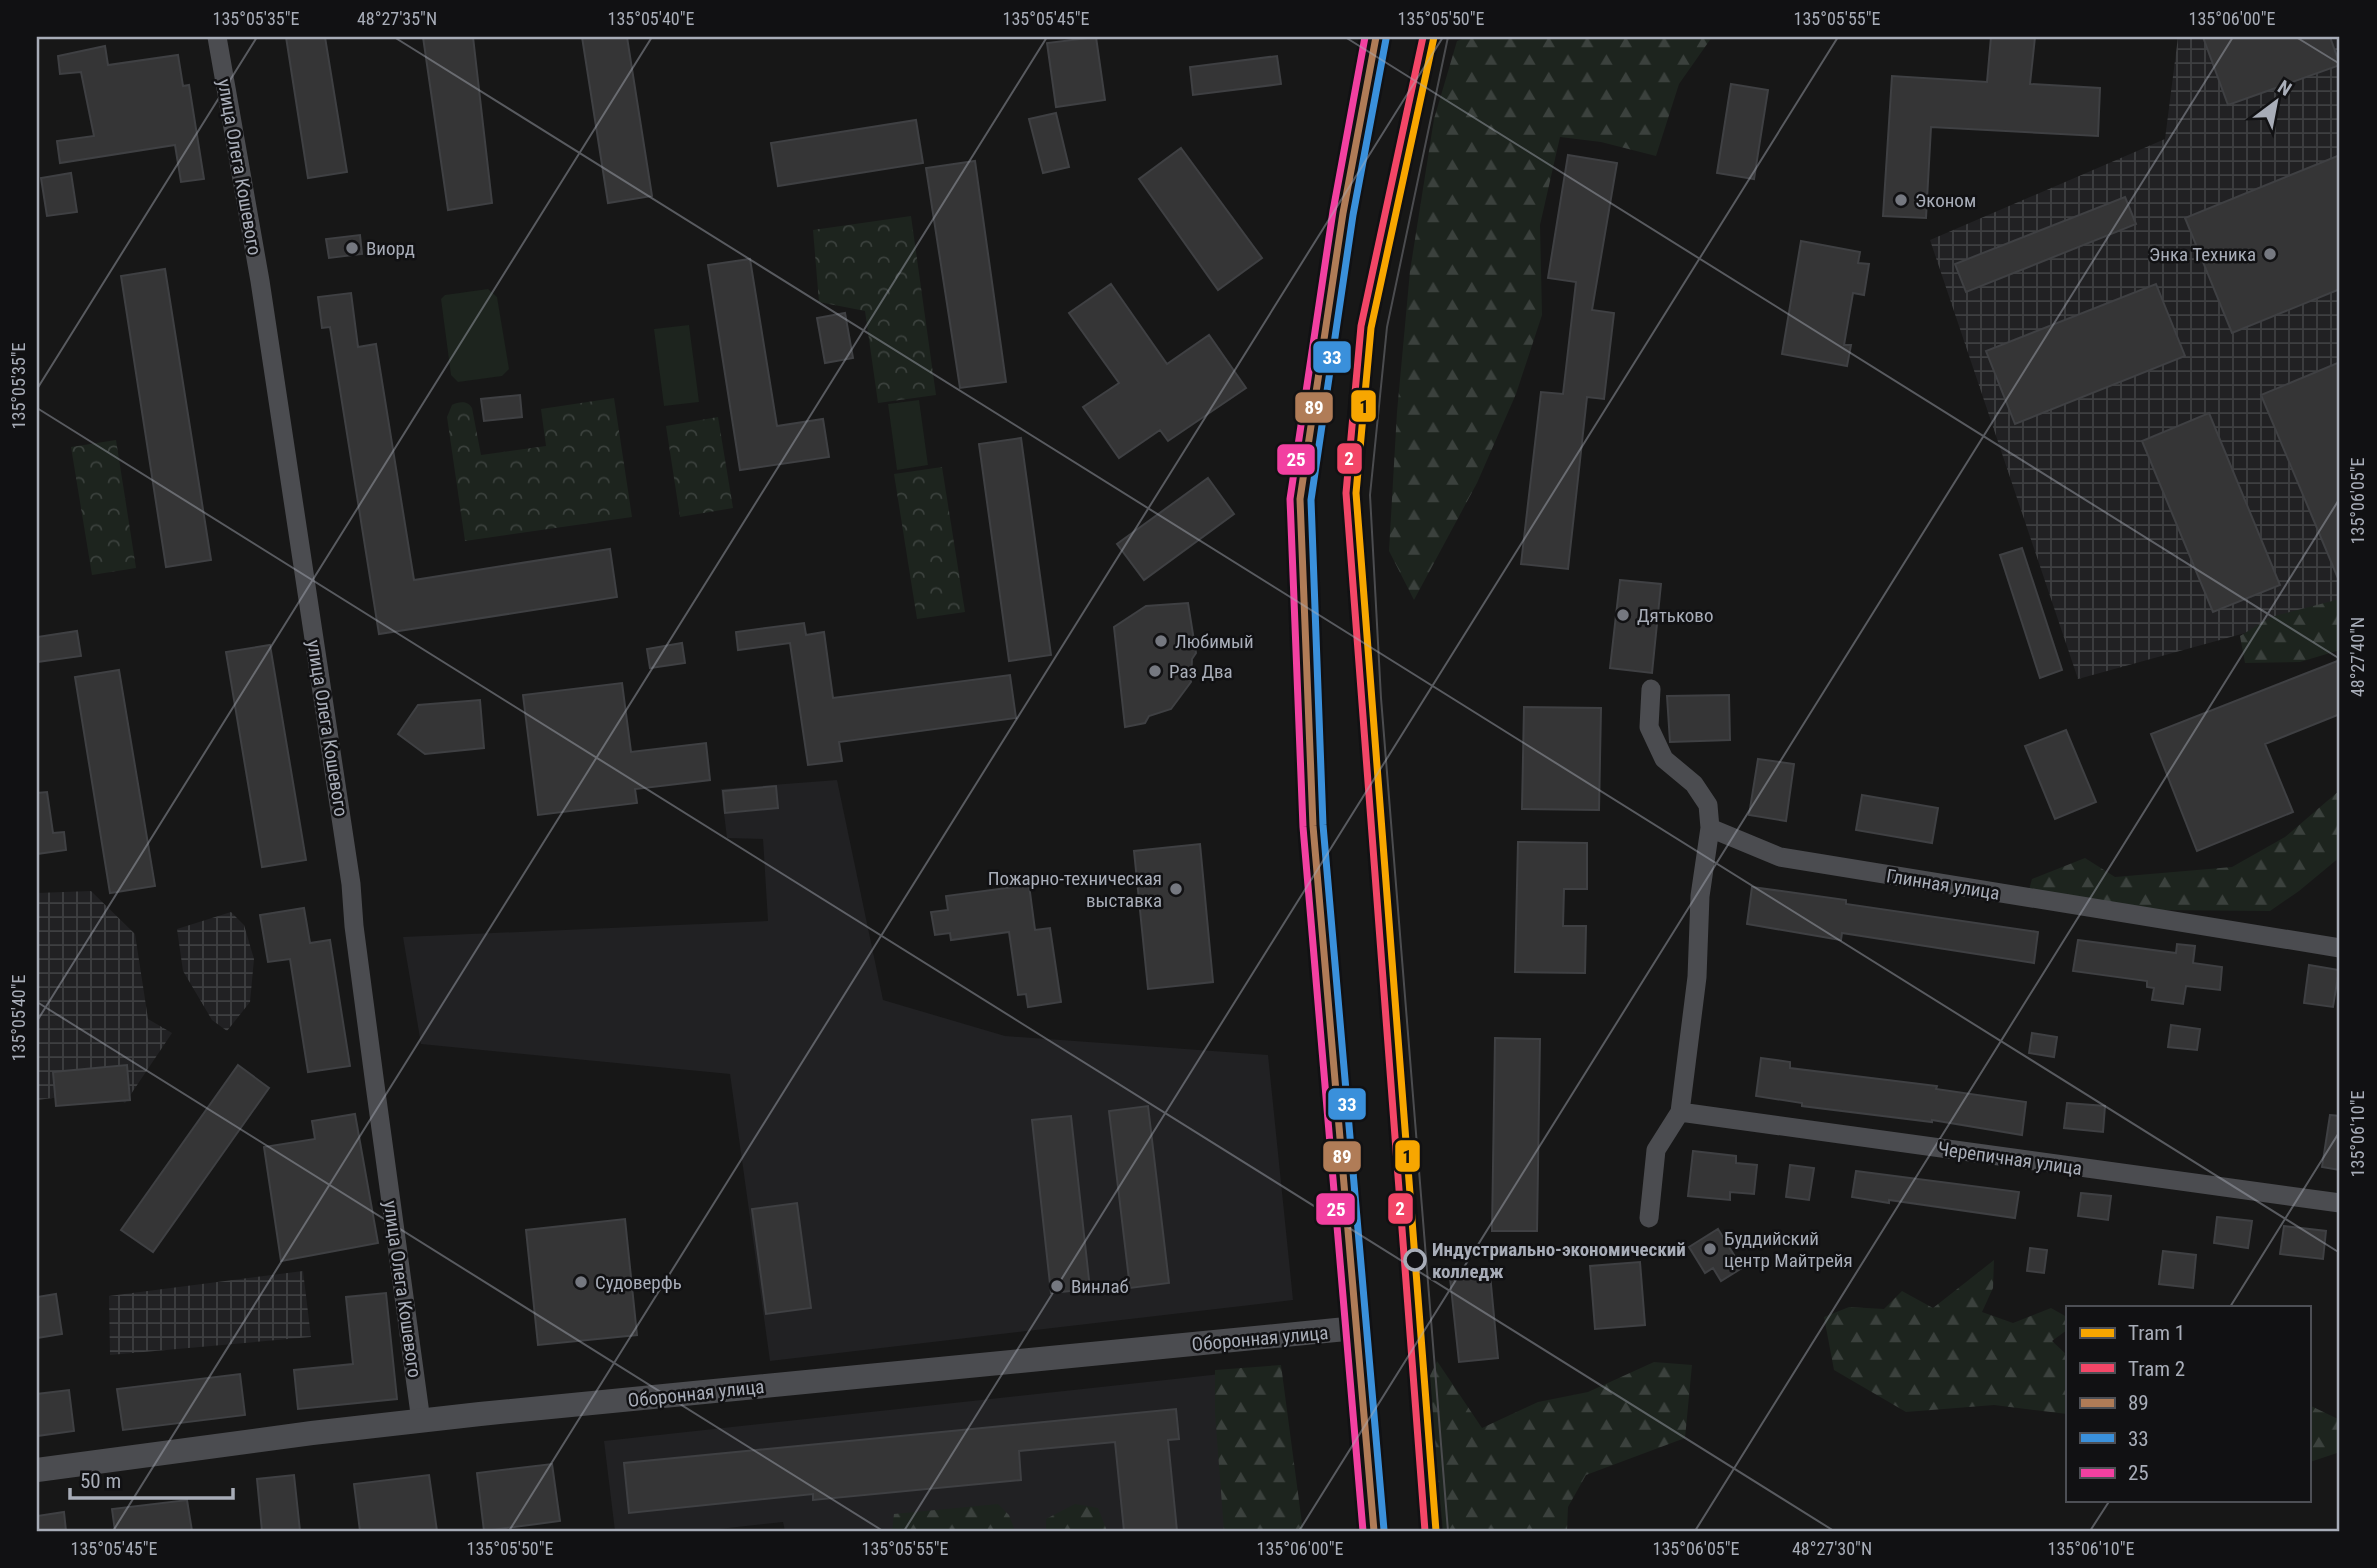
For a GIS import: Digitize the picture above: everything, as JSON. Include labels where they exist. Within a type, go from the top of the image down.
[{"type":"main road","points":[[1374,1531],[1314,826],[1300,499],[1343,213],[1376,37]]},
{"type":"street","name":"улица Олега Кошевого","points":[[217,37],[260,281],[351,884],[373,1072],[421,1421]]},
{"type":"street","points":[[1649,1218],[1656,1150],[1680,1112],[1697,978],[1700,895],[1710,828],[1708,805],[1694,784],[1664,759],[1649,727],[1651,689]]},
{"type":"street","name":"Глинная улица","points":[[1710,828],[1780,857],[2340,948]]},
{"type":"street","name":"Черепичная улица","points":[[1680,1112],[2340,1203]]},
{"type":"street","name":"Оборонная улица","points":[[37,1470],[421,1421],[1356,1328]]},
{"type":"shaded area","points":[[2178,37],[2340,37],[2340,607],[2078,679],[1930,240],[2165,139]]},
{"type":"shaded area","points":[[837,780],[883,1000],[1005,1036],[1268,1055],[1293,1300],[770,1361],[730,1074],[421,1044],[403,937],[768,921],[763,839],[727,838],[721,789]]},
{"type":"shaded area","points":[[91,891],[135,934],[148,1019],[172,1033],[125,1103],[108,1091],[37,1100],[37,893]]},
{"type":"shaded area","points":[[231,912],[244,925],[254,959],[250,1002],[227,1031],[212,1020],[183,971],[177,929]]},
{"type":"shaded area","points":[[303,1271],[311,1337],[110,1355],[109,1296]]},
{"type":"shaded area","points":[[1239,1372],[1257,1531],[785,1531],[783,1522],[701,1531],[615,1531],[604,1441]]},
{"type":"green space","points":[[1468,37],[1712,37],[1679,84],[1656,156],[1601,142],[1560,137],[1540,225],[1542,315],[1516,394],[1477,483],[1414,600],[1389,551],[1397,412],[1410,271],[1434,119],[1457,41]]},
{"type":"green space","points":[[911,216],[936,395],[878,403],[865,311],[819,302],[813,230]]},
{"type":"green space","points":[[488,289],[497,297],[509,369],[502,376],[458,382],[451,375],[441,299],[445,295]]},
{"type":"green space","points":[[689,325],[699,402],[664,406],[654,329]]},
{"type":"green space","points":[[614,398],[632,517],[465,541],[447,417],[452,405],[465,403],[472,408],[481,455],[546,446],[541,409]]},
{"type":"green space","points":[[919,400],[928,465],[897,470],[888,404]]},
{"type":"green space","points":[[718,417],[733,508],[680,517],[666,426]]},
{"type":"green space","points":[[116,440],[136,568],[92,575],[71,447]]},
{"type":"green space","points":[[942,467],[965,612],[917,619],[894,474]]},
{"type":"green space","points":[[2340,599],[2340,650],[2300,662],[2245,663],[2240,636],[2271,617]]},
{"type":"green space","points":[[2340,790],[2340,857],[2270,911],[2152,910],[2028,893],[2032,879],[2085,858],[2115,877],[2232,867],[2285,837]]},
{"type":"green space","points":[[1994,1260],[1993,1288],[1982,1312],[2013,1323],[2051,1308],[2066,1316],[2066,1331],[2052,1341],[2066,1354],[2066,1414],[1994,1405],[1906,1412],[1834,1370],[1824,1317],[1849,1307],[1884,1309],[1902,1291],[1933,1308]]},
{"type":"green space","points":[[1437,1361],[1482,1428],[1538,1402],[1588,1392],[1654,1362],[1692,1365],[1685,1438],[1586,1475],[1568,1507],[1567,1531],[1443,1531],[1429,1378]]},
{"type":"green space","points":[[1281,1365],[1303,1531],[1224,1531],[1215,1413],[1215,1370]]},
{"type":"green space","points":[[2310,1405],[2340,1420],[2340,1452],[2310,1462]]},
{"type":"green space","points":[[998,1504],[1009,1515],[1015,1531],[892,1531],[894,1514]]},
{"type":"green space","points":[[1075,1504],[1098,1508],[1107,1531],[1046,1531],[1046,1519]]},
{"type":"building","points":[[286,37],[325,37],[347,172],[308,178]]},
{"type":"building","points":[[423,37],[473,37],[492,203],[448,210]]},
{"type":"building","points":[[582,37],[627,37],[652,196],[608,203]]},
{"type":"building","points":[[1096,37],[1105,100],[1056,107],[1047,43]]},
{"type":"building","points":[[1991,37],[2035,37],[2030,84],[2100,88],[2098,136],[1931,127],[1926,218],[1883,216],[1892,76],[1987,82]]},
{"type":"building","points":[[2203,37],[2330,37],[2340,65],[2228,105]]},
{"type":"building","points":[[105,46],[108,65],[178,55],[183,86],[189,85],[204,179],[181,182],[175,145],[60,163],[57,141],[94,136],[81,72],[60,74],[58,56]]},
{"type":"building","points":[[1277,56],[1281,84],[1193,95],[1190,67]]},
{"type":"building","points":[[1731,84],[1768,90],[1754,179],[1717,173]]},
{"type":"building","points":[[1056,113],[1069,167],[1043,173],[1029,119]]},
{"type":"building","points":[[916,120],[923,163],[778,186],[771,143]]},
{"type":"building","points":[[1181,148],[1262,258],[1218,290],[1139,179]]},
{"type":"building","points":[[1568,155],[1617,163],[1592,310],[1614,313],[1604,399],[1587,397],[1568,569],[1521,564],[1541,392],[1563,394],[1576,282],[1548,278]]},
{"type":"building","name":"Энка Техника","points":[[2340,155],[2340,289],[2232,333],[2185,218]]},
{"type":"building","points":[[975,161],[1006,382],[960,388],[926,168]]},
{"type":"building","points":[[71,173],[77,212],[47,216],[41,178]]},
{"type":"building","points":[[2125,197],[2136,224],[1966,292],[1955,264]]},
{"type":"building","points":[[360,235],[362,254],[329,258],[326,239]]},
{"type":"building","points":[[1801,241],[1860,252],[1858,263],[1869,264],[1864,295],[1853,293],[1844,345],[1851,345],[1847,366],[1782,354]]},
{"type":"building","points":[[750,259],[777,426],[823,419],[829,457],[740,470],[708,265]]},
{"type":"building","points":[[165,269],[211,560],[166,567],[121,276]]},
{"type":"building","points":[[1111,284],[1167,364],[1209,335],[1246,388],[1168,441],[1160,430],[1119,458],[1083,407],[1119,383],[1069,313]]},
{"type":"building","points":[[2156,284],[2185,356],[2015,424],[1986,351]]},
{"type":"building","points":[[351,293],[358,347],[376,344],[414,580],[610,549],[617,597],[379,634],[330,327],[322,328],[318,297]]},
{"type":"building","points":[[845,313],[853,358],[825,363],[817,318]]},
{"type":"building","points":[[2340,362],[2340,583],[2261,395]]},
{"type":"building","points":[[520,395],[522,417],[484,421],[481,399]]},
{"type":"building","points":[[2209,413],[2280,585],[2213,612],[2142,441]]},
{"type":"building","points":[[1021,438],[1051,655],[1009,661],[979,444]]},
{"type":"building","points":[[1208,478],[1234,514],[1144,580],[1117,544]]},
{"type":"building","points":[[2022,548],[2062,670],[2040,678],[2000,555]]},
{"type":"building","points":[[1620,580],[1661,584],[1652,673],[1610,668]]},
{"type":"building","name":"Раз Два","points":[[1188,603],[1196,653],[1192,659],[1191,682],[1171,709],[1149,716],[1145,723],[1125,727],[1114,627],[1146,606]]},
{"type":"building","points":[[804,623],[806,635],[824,632],[833,698],[1010,675],[1016,718],[839,742],[842,761],[808,765],[790,643],[738,650],[736,632]]},
{"type":"building","points":[[77,631],[81,656],[37,662],[37,637]]},
{"type":"building","points":[[682,643],[685,663],[650,668],[647,649]]},
{"type":"building","points":[[270,645],[306,860],[262,867],[226,652]]},
{"type":"building","points":[[2340,660],[2340,714],[2265,744],[2293,812],[2197,851],[2151,734]]},
{"type":"building","points":[[119,670],[155,886],[110,893],[75,677]]},
{"type":"building","points":[[622,683],[631,752],[706,743],[710,780],[635,789],[637,803],[538,815],[523,695]]},
{"type":"building","points":[[1729,695],[1730,740],[1670,742],[1667,696]]},
{"type":"building","points":[[480,700],[484,748],[425,754],[398,734],[418,705]]},
{"type":"building","points":[[1524,707],[1601,708],[1599,810],[1522,809]]},
{"type":"building","points":[[2066,730],[2096,802],[2055,819],[2025,746]]},
{"type":"building","points":[[1758,759],[1794,764],[1786,821],[1749,815]]},
{"type":"building","points":[[776,786],[778,808],[725,813],[723,791]]},
{"type":"building","points":[[47,792],[53,833],[64,832],[66,850],[37,854],[37,793]]},
{"type":"building","points":[[1862,795],[1938,808],[1932,843],[1856,830]]},
{"type":"building","points":[[1518,842],[1587,843],[1587,889],[1564,889],[1563,926],[1586,926],[1585,973],[1515,972]]},
{"type":"building","points":[[1200,844],[1213,982],[1148,989],[1134,851]]},
{"type":"building","points":[[1029,885],[1035,930],[1050,928],[1061,1002],[1028,1007],[1026,994],[1018,995],[1009,932],[951,940],[950,933],[935,935],[931,912],[948,910],[946,896]]},
{"type":"building","points":[[1752,887],[1846,900],[1846,904],[2038,932],[2034,963],[1842,933],[1841,940],[1747,924]]},
{"type":"building","points":[[304,908],[310,943],[330,940],[350,1066],[308,1072],[290,959],[268,962],[260,915]]},
{"type":"building","points":[[2078,940],[2176,953],[2177,944],[2195,946],[2193,963],[2222,967],[2220,990],[2186,986],[2183,1004],[2152,1000],[2154,988],[2147,987],[2147,981],[2073,971]]},
{"type":"building","points":[[2309,965],[2339,970],[2333,1007],[2304,1003]]},
{"type":"building","points":[[2171,1025],[2200,1029],[2197,1050],[2168,1047]]},
{"type":"building","points":[[2032,1033],[2057,1037],[2054,1057],[2029,1053]]},
{"type":"building","points":[[1495,1038],[1540,1039],[1537,1231],[1492,1231]]},
{"type":"building","points":[[1761,1058],[1790,1062],[1790,1068],[1937,1086],[1936,1089],[2026,1102],[2022,1135],[1932,1120],[1802,1106],[1802,1103],[1756,1096]]},
{"type":"building","points":[[127,1065],[130,1100],[56,1106],[53,1072]]},
{"type":"building","points":[[238,1065],[269,1088],[153,1252],[121,1230]]},
{"type":"building","points":[[2067,1103],[2105,1106],[2103,1132],[2064,1128]]},
{"type":"building","points":[[1148,1106],[1169,1283],[1130,1288],[1109,1111]]},
{"type":"building","points":[[355,1114],[378,1243],[281,1261],[264,1147],[315,1139],[312,1121]]},
{"type":"building","points":[[2330,1115],[2340,1116],[2340,1170],[2322,1167]]},
{"type":"building","points":[[1071,1116],[1090,1289],[1051,1293],[1032,1120]]},
{"type":"building","points":[[1693,1151],[1736,1156],[1736,1163],[1757,1165],[1754,1194],[1730,1192],[1730,1200],[1688,1196]]},
{"type":"building","points":[[1790,1165],[1814,1168],[1809,1200],[1786,1197]]},
{"type":"building","points":[[1856,1171],[2019,1192],[2015,1218],[1852,1197]]},
{"type":"building","points":[[2081,1193],[2111,1196],[2108,1220],[2078,1216]]},
{"type":"building","points":[[797,1203],[811,1308],[766,1314],[752,1209]]},
{"type":"building","points":[[2217,1217],[2252,1221],[2248,1248],[2214,1243]]},
{"type":"building","name":"Судоверфь","points":[[625,1219],[637,1335],[538,1345],[526,1230]]},
{"type":"building","points":[[2284,1226],[2326,1231],[2323,1259],[2280,1254]]},
{"type":"building","points":[[1718,1229],[1742,1268],[1721,1281],[1713,1268],[1705,1273],[1689,1247]]},
{"type":"building","points":[[2030,1248],[2047,1250],[2044,1273],[2027,1271]]},
{"type":"building","points":[[2163,1251],[2196,1255],[2193,1288],[2159,1284]]},
{"type":"building","points":[[1640,1262],[1645,1325],[1595,1329],[1590,1266]]},
{"type":"building","points":[[1490,1274],[1498,1358],[1459,1362],[1450,1278]]},
{"type":"building","points":[[386,1293],[397,1399],[298,1409],[294,1370],[353,1364],[346,1297]]},
{"type":"building","points":[[56,1294],[62,1334],[37,1338],[37,1297]]},
{"type":"building","points":[[240,1374],[245,1415],[123,1430],[117,1389]]},
{"type":"building","points":[[69,1390],[74,1431],[37,1436],[37,1394]]},
{"type":"building","points":[[1176,1409],[1179,1439],[1168,1440],[1177,1531],[1124,1531],[1115,1442],[1019,1451],[1021,1480],[813,1500],[813,1494],[629,1513],[624,1463]]},
{"type":"building","points":[[552,1464],[560,1521],[484,1531],[477,1473]]},
{"type":"building","points":[[294,1475],[300,1531],[262,1531],[257,1479]]},
{"type":"building","points":[[429,1475],[437,1531],[360,1531],[354,1484]]},
{"type":"building","points":[[187,1500],[192,1531],[115,1531],[112,1509]]},
{"type":"building","points":[[64,1512],[66,1531],[37,1531],[37,1516]]},
{"type":"tram line","name":"2","points":[[1423,37],[1361,326],[1346,493],[1425,1531]]},
{"type":"tram line","name":"1","points":[[1434,37],[1371,328],[1356,493],[1436,1531]]},
{"type":"tram line","points":[[1448,37],[1387,327],[1370,495],[1381,698],[1448,1531]]},
{"type":"transit line","name":"25","points":[[1363,1531],[1303,827],[1290,499],[1333,211],[1365,37]]},
{"type":"transit line","name":"89","points":[[1374,1531],[1313,826],[1300,499],[1343,213],[1376,37]]},
{"type":"transit line","name":"33","points":[[1384,1530],[1323,825],[1311,500],[1353,215],[1386,39]]},
{"type":"place","name":"Эконом","points":[[1901,200]]},
{"type":"place","name":"Виорд","points":[[352,248]]},
{"type":"place","name":"Энка Техника","points":[[2270,254]]},
{"type":"place","name":"Дятьково","points":[[1623,615]]},
{"type":"place","name":"Любимый","points":[[1161,641]]},
{"type":"place","name":"Раз Два","points":[[1155,671]]},
{"type":"place","name":"Пожарно-техническая выставка","points":[[1176,889]]},
{"type":"place","name":"Буддийский центр Майтрейя","points":[[1710,1249]]},
{"type":"place","name":"Индустриально-экономический колледж","points":[[1415,1260]]},
{"type":"place","name":"Судоверфь","points":[[581,1282]]},
{"type":"place","name":"Винлаб","points":[[1057,1286]]}]
